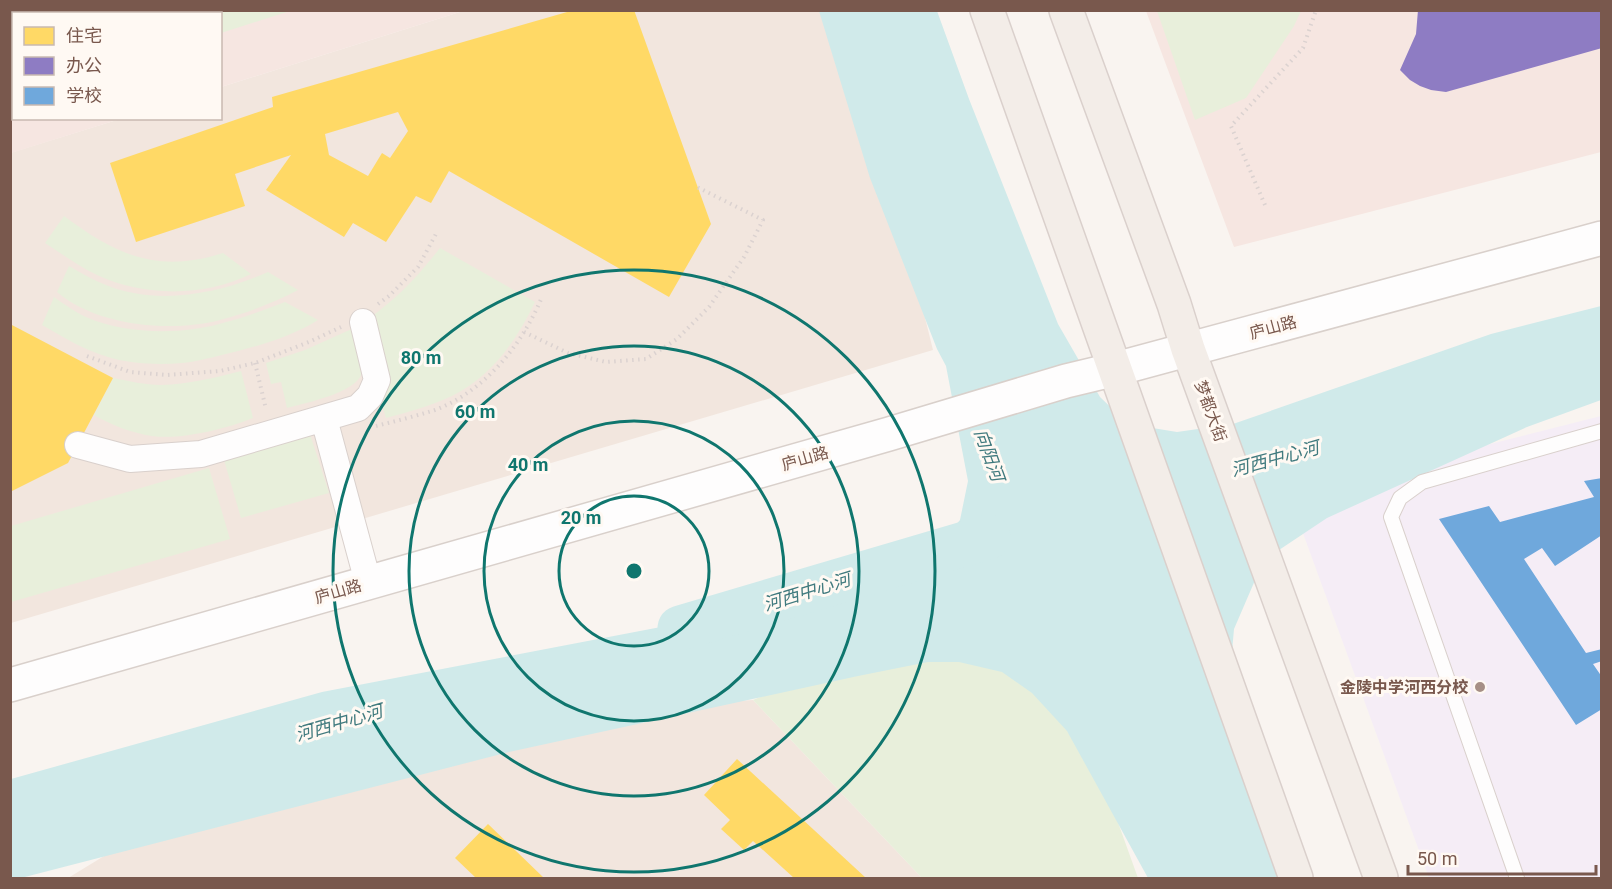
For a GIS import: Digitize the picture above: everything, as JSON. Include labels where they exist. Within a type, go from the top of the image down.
[{"type":"main road","points":[[987,10],[1296,879]]},
{"type":"main road","name":"梦都大街","points":[[1066,10],[1381,879]]},
{"type":"main road","name":"庐山路","points":[[10,684],[889,434],[1066,381],[1602,238]]},
{"type":"street","points":[[78,445],[130,459],[201,454],[358,408],[370,396],[377,380],[362,317]]},
{"type":"street","points":[[324,419],[368,582]]},
{"type":"lane","points":[[1518,879],[1391,517],[1400,498],[1422,482],[1602,431]]},
{"type":"path","points":[[1265,205],[1231,126],[1303,48],[1316,10]]},
{"type":"path","points":[[524,332],[568,352],[606,362],[646,359],[677,339],[709,307],[744,257],[763,220],[697,187]]},
{"type":"path","points":[[87,356],[130,372],[167,375],[220,371],[255,363],[309,342],[362,317],[389,296],[418,267],[437,232]]},
{"type":"path","points":[[372,427],[436,409],[467,395],[496,368],[519,341],[542,297]]},
{"type":"path","points":[[255,363],[273,432]]},
{"type":"shaded area","points":[[11,11],[463,11],[222,87],[222,12],[12,12],[12,120],[117,120],[11,153]]},
{"type":"shaded area","points":[[463,11],[849,11],[933,350],[11,623],[10,153],[117,120],[222,120],[222,87]]},
{"type":"shaded area","points":[[1146,11],[1601,11],[1601,152],[1234,247]]},
{"type":"shaded area","name":"金陵中学河西分校","points":[[1601,416],[1601,878],[1429,878],[1289,495]]},
{"type":"shaded area","points":[[753,700],[922,878],[68,878],[311,730]]},
{"type":"green space","points":[[11,10],[290,10],[222,33],[222,12],[12,12],[11,100]]},
{"type":"green space","points":[[1157,10],[1301,11],[1294,26],[1246,98],[1195,120]]},
{"type":"green space","points":[[64,216],[102,241],[139,257],[178,262],[223,253],[251,274],[233,282],[194,290],[154,290],[115,282],[83,268],[45,243]]},
{"type":"green space","points":[[440,248],[535,302],[511,343],[479,379],[444,400],[386,418],[379,395],[368,319],[407,286]]},
{"type":"green space","points":[[69,266],[106,285],[146,295],[188,295],[229,286],[268,272],[298,290],[260,307],[220,320],[179,326],[135,324],[92,313],[57,292]]},
{"type":"green space","points":[[54,297],[86,317],[101,323],[134,330],[169,331],[203,328],[236,320],[285,302],[318,320],[284,337],[202,360],[163,364],[144,363],[99,354],[42,325]]},
{"type":"green space","points":[[354,328],[362,365],[360,378],[353,385],[319,400],[287,408],[281,382],[271,384],[266,363],[305,350]]},
{"type":"green space","points":[[241,371],[253,418],[230,426],[203,433],[164,437],[137,433],[94,415],[113,378],[161,385],[201,380]]},
{"type":"green space","points":[[310,434],[329,493],[241,518],[224,460]]},
{"type":"green space","points":[[209,468],[230,539],[11,602],[11,526]]},
{"type":"green space","points":[[981,608],[1054,645],[1138,878],[922,878],[753,700]]},
{"type":"water","name":"向阳河","points":[[819,11],[937,11],[969,99],[1058,324],[1100,397],[1128,424],[1177,432],[1233,424],[1491,334],[1601,306],[1601,400],[1527,427],[1327,518],[1273,554],[1256,578],[1234,629],[1228,697],[1284,878],[1148,878],[1067,731],[1032,693],[1002,672],[959,662],[928,662],[509,752],[21,878],[11,878],[11,779],[322,692],[870,587],[923,563],[960,520],[968,481],[946,366],[937,349],[870,178]]},
{"type":"building: 住宅","points":[[574,10],[634,10],[711,224],[669,297],[449,171],[431,203],[416,196],[386,242],[353,223],[344,237],[266,190],[291,155],[235,174],[245,206],[136,242],[110,163],[273,107],[272,97]],"holes":[[[398,112],[408,131],[390,158],[382,153],[368,176],[329,155],[325,134]]]},
{"type":"building: 住宅","points":[[10,324],[113,378],[68,463],[10,492]]},
{"type":"building: 住宅","points":[[737,759],[866,878],[794,878],[753,841],[744,850],[721,829],[730,820],[704,795]]},
{"type":"building: 住宅","points":[[488,824],[544,878],[476,878],[455,858]]},
{"type":"building: 办公","points":[[1418,10],[1602,10],[1602,48],[1446,92],[1431,90],[1410,80],[1400,70],[1416,34]]},
{"type":"building: 学校","points":[[1602,478],[1602,535],[1555,566],[1542,548],[1524,559],[1586,653],[1602,649],[1602,661],[1593,664],[1602,677],[1602,709],[1576,725],[1439,519],[1489,506],[1500,522],[1594,497],[1584,481]]},
{"type":"waterway","name":"河西中心河","points":[[680,628],[988,537]]},
{"type":"place","name":"金陵中学河西分校","points":[[1480,687]]}]
